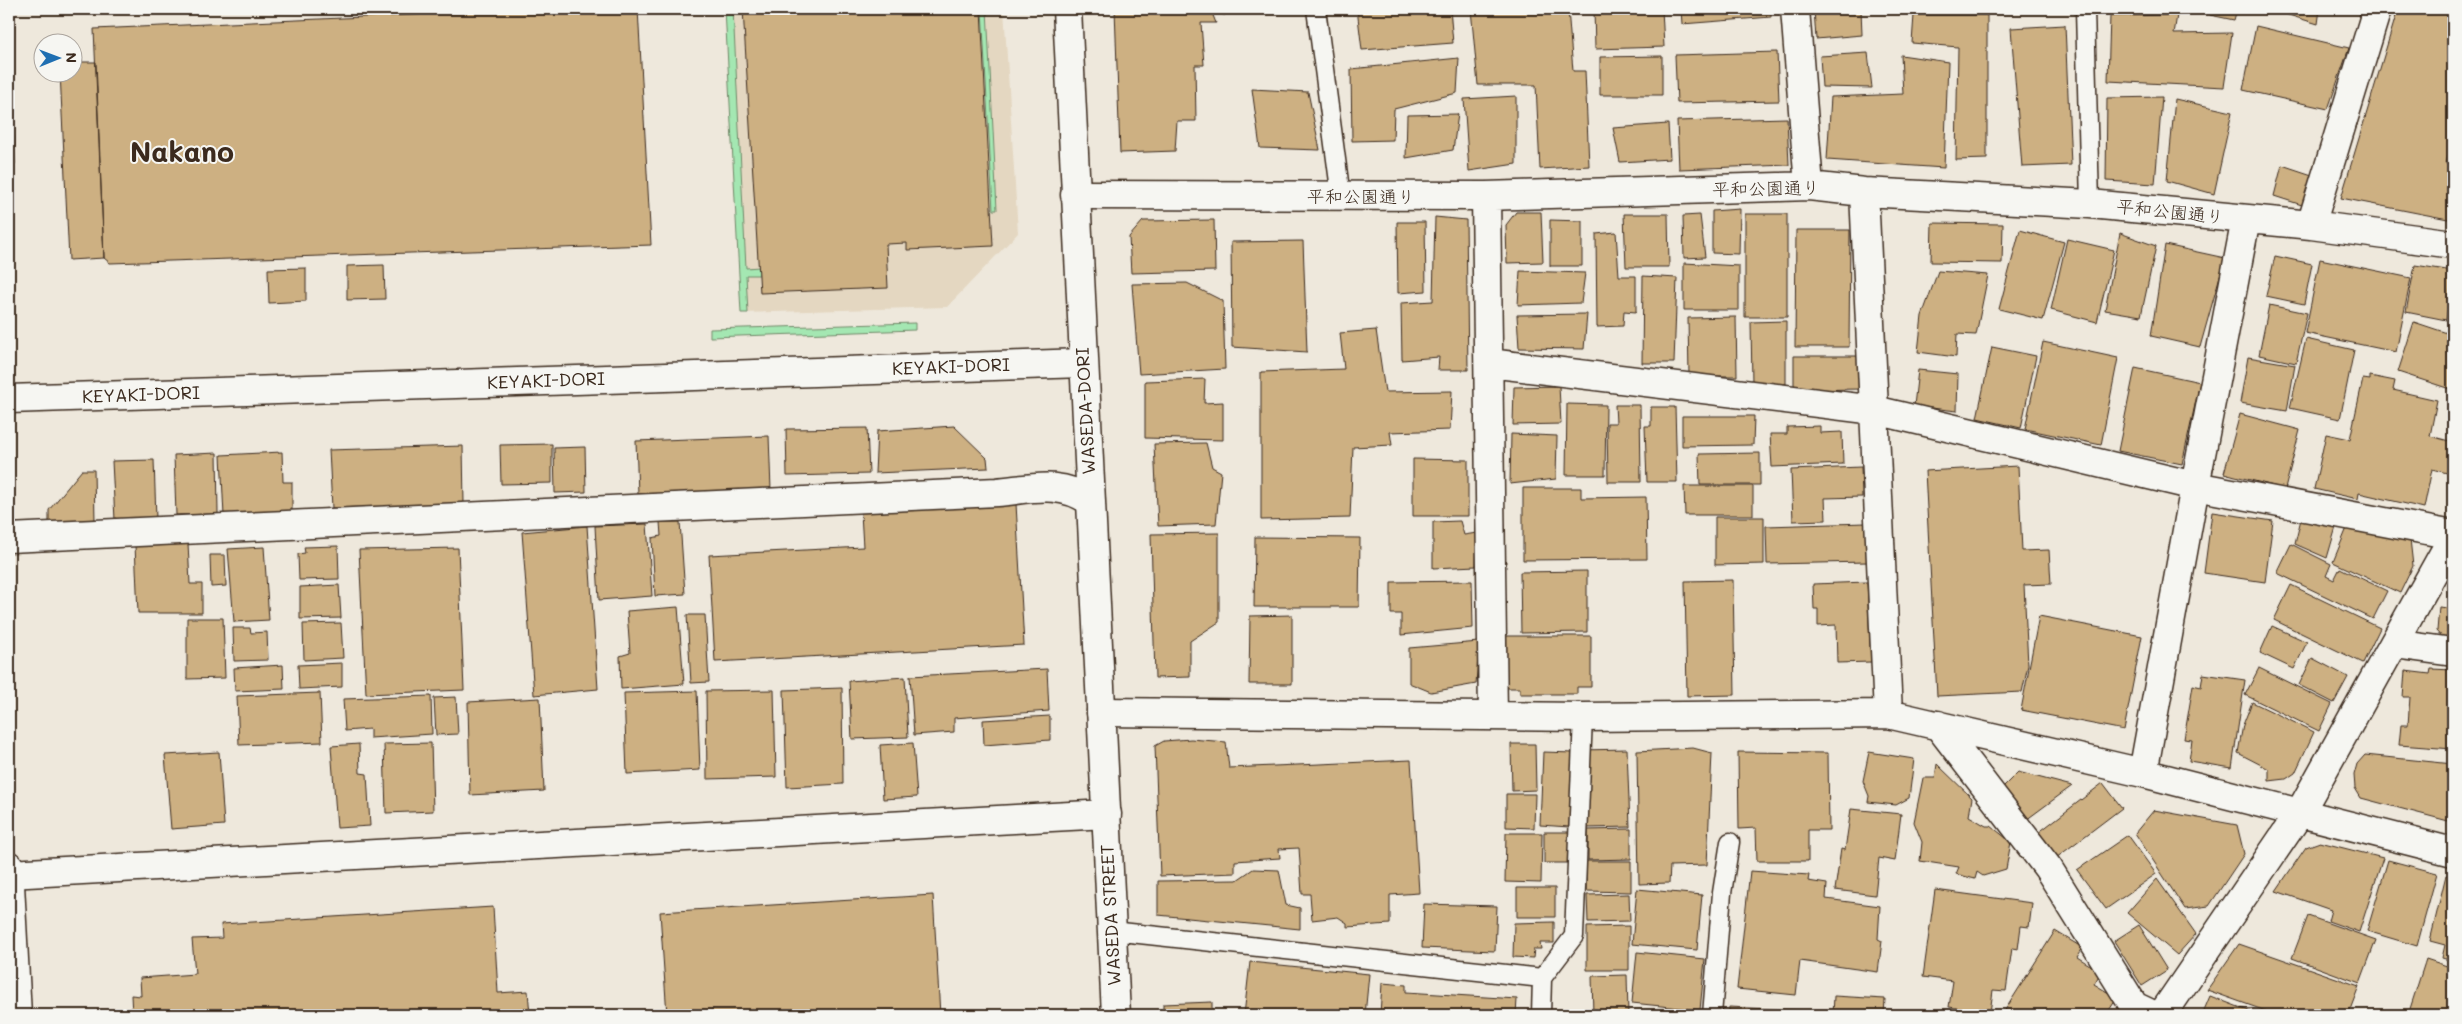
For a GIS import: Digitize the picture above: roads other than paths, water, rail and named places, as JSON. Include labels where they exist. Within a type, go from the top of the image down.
[{"type":"street","name":"WASEDA-DORI","points":[[1067,9],[1083,362],[1107,814]]},
{"type":"street","points":[[1795,9],[1809,186]]},
{"type":"street","points":[[2311,225],[2377,9]]},
{"type":"street","name":"平和公園通り","points":[[1075,195],[1486,196],[1809,186],[1864,192],[2090,204],[2311,225],[2453,244]]},
{"type":"street","points":[[1864,192],[1888,714]]},
{"type":"street","points":[[1486,196],[1493,716]]},
{"type":"street","points":[[2144,773],[2195,486],[2246,220]]},
{"type":"street","name":"KEYAKI-DORI","points":[[9,399],[1083,362]]},
{"type":"street","points":[[1489,363],[1875,410],[2195,486],[2453,536],[2299,814],[2162,1015]]},
{"type":"street","points":[[9,538],[977,493],[1051,487],[1077,492],[1090,501]]},
{"type":"street","points":[[2394,644],[2453,652]]},
{"type":"street","points":[[1101,712],[1583,717],[1888,714],[2144,773],[2453,852]]},
{"type":"street","points":[[1938,725],[2048,868],[2134,1006],[2153,1015]]},
{"type":"street","points":[[9,874],[1107,814]]},
{"type":"street","name":"WASEDA STREET","points":[[1107,814],[1116,1015]]},
{"type":"street","points":[[9,866],[18,1015]]},
{"type":"lane","points":[[1316,9],[1341,197]]},
{"type":"lane","points":[[2085,9],[2090,204]]},
{"type":"lane","points":[[1541,1015],[1542,978],[1574,936],[1583,717]]},
{"type":"lane","points":[[1712,1015],[1722,893],[1730,842]]},
{"type":"lane","points":[[1112,931],[1542,978]]},
{"type":"district","name":"Nakano","points":[[182,152]]}]
